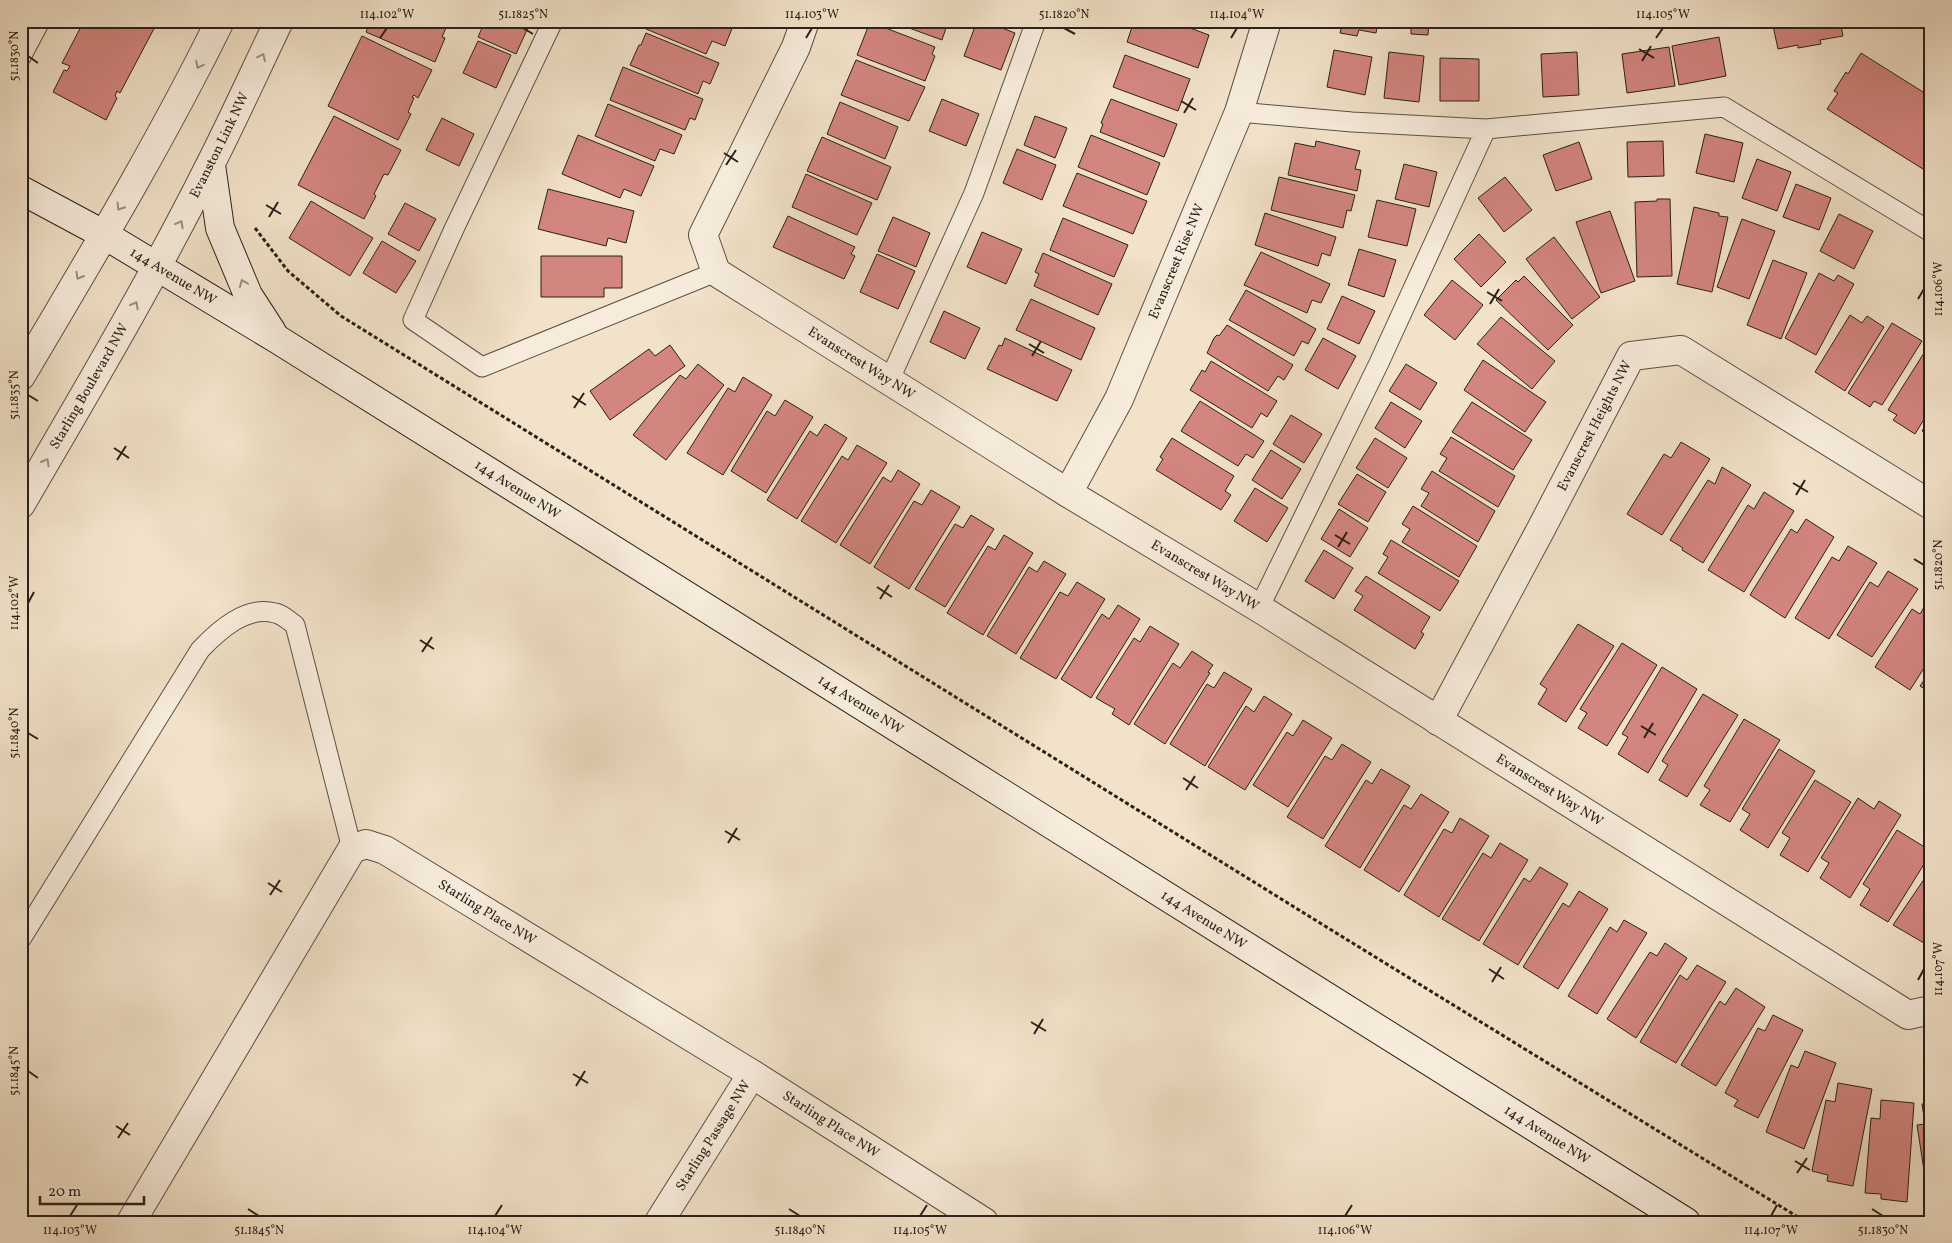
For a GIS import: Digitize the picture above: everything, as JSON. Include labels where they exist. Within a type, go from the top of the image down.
[{"type":"street","points":[[21,376],[183,97],[220,21]]},
{"type":"street","name":"Evanston Link NW","points":[[156,266],[211,165],[279,21]]},
{"type":"street","points":[[716,272],[703,235],[796,47],[806,21]]},
{"type":"street","name":"Evanscrest Rise NW","points":[[1068,493],[1119,399],[1238,112],[1267,21]]},
{"type":"street","points":[[211,165],[220,228],[248,295],[277,340]]},
{"type":"street","name":"144 Avenue NW","points":[[24,195],[104,234],[277,340],[1686,1222]]},
{"type":"street","name":"Starling Boulevard NW","points":[[21,504],[156,266]]},
{"type":"street","name":"Evanscrest Way NW","points":[[716,272],[1068,493],[1259,608],[1908,1015],[1931,1010]]},
{"type":"street","name":"Evanscrest Heights NW","points":[[1438,721],[1631,356],[1681,350],[1931,505]]},
{"type":"street","name":"Starling Place NW","points":[[352,849],[366,844],[385,850],[752,1074],[984,1222]]},
{"type":"street","points":[[131,1222],[352,849]]},
{"type":"street","name":"Starling Passage NW","points":[[659,1222],[752,1074]]},
{"type":"lane","points":[[21,57],[40,21]]},
{"type":"lane","points":[[553,21],[413,320],[482,366],[716,272]]},
{"type":"lane","points":[[889,381],[974,193],[1036,21]]},
{"type":"lane","points":[[1238,112],[1352,122],[1486,128],[1724,107],[1931,232]]},
{"type":"lane","points":[[1259,608],[1379,363],[1486,128]]},
{"type":"lane","points":[[21,939],[200,650],[217,633],[238,619],[257,611],[276,613],[295,625],[352,849]]},
{"type":"path","points":[[256,228],[288,271],[341,316],[1806,1222]]},
{"type":"building","points":[[84,21],[158,21],[120,93],[117,91],[115,96],[117,98],[106,120],[53,92],[64,70],[67,71],[70,66],[62,63]]},
{"type":"building","points":[[371,21],[449,21],[442,37],[445,38],[435,62],[366,32]]},
{"type":"building","points":[[485,21],[531,21],[516,54],[478,37]]},
{"type":"building","points":[[649,21],[721,21],[733,26],[725,46],[712,41],[706,54],[646,29]]},
{"type":"building","points":[[890,21],[952,21],[950,27],[947,25],[942,40]]},
{"type":"building","points":[[977,21],[984,21],[1015,33],[1001,70],[964,56]]},
{"type":"building","points":[[1134,21],[1171,21],[1209,35],[1198,68],[1127,42]]},
{"type":"building","points":[[1186,21],[1212,21],[1210,29]]},
{"type":"building","points":[[1343,21],[1378,21],[1376,33],[1359,30],[1357,36],[1340,33]]},
{"type":"building","points":[[1393,21],[1429,21],[1428,35],[1411,34],[1411,27],[1393,25]]},
{"type":"building","points":[[1443,21],[1463,21],[1463,24],[1443,24]]},
{"type":"building","points":[[1505,21],[1526,21],[1526,24],[1505,25]]},
{"type":"building","points":[[1772,21],[1840,21],[1843,36],[1820,40],[1821,44],[1798,48],[1798,45],[1778,49]]},
{"type":"building","points":[[870,22],[935,47],[932,54],[935,56],[925,81],[857,55]]},
{"type":"building","points":[[646,33],[719,63],[710,84],[703,81],[698,94],[630,65]]},
{"type":"building","points":[[362,36],[432,70],[418,98],[414,95],[412,97],[414,98],[408,112],[411,114],[398,140],[328,106]]},
{"type":"building","points":[[1719,37],[1726,76],[1679,85],[1672,46]]},
{"type":"building","points":[[478,41],[511,55],[496,88],[463,73]]},
{"type":"building","points":[[1669,47],[1675,86],[1627,93],[1622,54]]},
{"type":"building","points":[[1334,50],[1372,57],[1365,95],[1327,87]]},
{"type":"building","points":[[1389,52],[1424,56],[1419,102],[1384,98]]},
{"type":"building","points":[[1577,52],[1579,95],[1543,97],[1541,54]]},
{"type":"building","points":[[1861,53],[1931,97],[1931,174],[1827,109],[1838,93],[1834,91],[1846,72],[1848,74]]},
{"type":"building","points":[[1125,55],[1190,79],[1178,111],[1113,87]]},
{"type":"building","points":[[1440,58],[1479,59],[1479,101],[1440,101]]},
{"type":"building","points":[[856,60],[925,87],[909,121],[841,95]]},
{"type":"building","points":[[623,67],[703,99],[695,120],[690,118],[685,130],[610,100]]},
{"type":"building","points":[[942,99],[979,114],[966,146],[929,131]]},
{"type":"building","points":[[1111,99],[1177,124],[1164,157],[1100,132],[1103,124],[1101,123]]},
{"type":"building","points":[[840,102],[898,127],[885,159],[827,134]]},
{"type":"building","points":[[608,104],[682,135],[674,154],[660,149],[655,161],[595,136]]},
{"type":"building","points":[[334,116],[401,150],[388,175],[384,174],[374,194],[376,196],[364,219],[298,185]]},
{"type":"building","points":[[1035,116],[1067,128],[1055,158],[1024,145]]},
{"type":"building","points":[[442,118],[474,134],[459,166],[426,150]]},
{"type":"building","points":[[1705,134],[1743,143],[1734,182],[1696,173]]},
{"type":"building","points":[[578,135],[654,166],[641,196],[624,189],[620,198],[562,174]]},
{"type":"building","points":[[1091,135],[1160,163],[1147,195],[1078,167]]},
{"type":"building","points":[[822,137],[891,167],[877,200],[807,171]]},
{"type":"building","points":[[1316,141],[1360,151],[1355,169],[1361,170],[1357,191],[1288,175],[1295,143],[1315,147]]},
{"type":"building","points":[[1663,141],[1664,176],[1628,177],[1627,142]]},
{"type":"building","points":[[1579,142],[1592,179],[1556,191],[1543,155]]},
{"type":"building","points":[[1017,149],[1056,165],[1042,200],[1003,183]]},
{"type":"building","points":[[1757,159],[1791,172],[1777,211],[1742,198]]},
{"type":"building","points":[[1404,164],[1437,172],[1429,207],[1395,199]]},
{"type":"building","points":[[1077,173],[1147,201],[1133,234],[1063,206]]},
{"type":"building","points":[[806,174],[872,203],[857,235],[792,207]]},
{"type":"building","points":[[1279,177],[1355,195],[1351,211],[1347,210],[1343,228],[1271,210]]},
{"type":"building","points":[[1505,177],[1532,210],[1504,232],[1478,198]]},
{"type":"building","points":[[1796,184],[1831,198],[1819,230],[1783,217]]},
{"type":"building","points":[[548,189],[634,211],[626,243],[608,238],[606,246],[538,229]]},
{"type":"building","points":[[1657,199],[1670,199],[1672,276],[1637,277],[1635,202],[1657,201]]},
{"type":"building","points":[[1377,200],[1416,209],[1407,246],[1368,237]]},
{"type":"building","points":[[311,201],[373,238],[350,276],[289,238]]},
{"type":"building","points":[[405,203],[436,219],[419,251],[388,234]]},
{"type":"building","points":[[1694,207],[1719,213],[1719,216],[1728,217],[1712,292],[1677,284]]},
{"type":"building","points":[[1610,211],[1635,281],[1601,293],[1576,222]]},
{"type":"building","points":[[1265,213],[1336,237],[1330,256],[1322,253],[1318,266],[1255,245]]},
{"type":"building","points":[[1839,214],[1873,231],[1854,269],[1820,251]]},
{"type":"building","points":[[788,216],[855,247],[851,254],[855,256],[844,279],[773,247]]},
{"type":"building","points":[[893,217],[930,233],[916,267],[878,251]]},
{"type":"building","points":[[1063,218],[1128,245],[1114,277],[1050,250]]},
{"type":"building","points":[[1742,219],[1775,231],[1749,299],[1717,287]]},
{"type":"building","points":[[982,232],[1022,249],[1006,284],[967,267]]},
{"type":"building","points":[[1479,234],[1506,262],[1481,287],[1454,259]]},
{"type":"building","points":[[1554,237],[1600,297],[1572,319],[1526,259]]},
{"type":"building","points":[[382,241],[416,261],[396,293],[363,273]]},
{"type":"building","points":[[1359,249],[1396,260],[1384,297],[1348,285]]},
{"type":"building","points":[[1261,252],[1330,284],[1321,303],[1312,300],[1307,313],[1244,285]]},
{"type":"building","points":[[1043,253],[1112,284],[1098,315],[1034,286],[1039,274],[1035,272]]},
{"type":"building","points":[[877,254],[915,271],[898,309],[860,292]]},
{"type":"building","points":[[541,256],[622,256],[622,288],[604,288],[604,297],[541,297]]},
{"type":"building","points":[[1773,260],[1807,273],[1781,339],[1747,325]]},
{"type":"building","points":[[1819,273],[1834,281],[1838,275],[1854,284],[1816,355],[1785,338]]},
{"type":"building","points":[[1524,276],[1573,325],[1548,350],[1496,300],[1516,280],[1518,282]]},
{"type":"building","points":[[1452,280],[1483,305],[1455,340],[1424,315]]},
{"type":"building","points":[[1246,290],[1316,329],[1308,344],[1302,341],[1294,356],[1229,320]]},
{"type":"building","points":[[1342,296],[1375,311],[1359,344],[1327,329]]},
{"type":"building","points":[[1031,299],[1095,328],[1081,360],[1016,330]]},
{"type":"building","points":[[944,311],[980,328],[965,359],[930,342]]},
{"type":"building","points":[[1850,315],[1862,323],[1867,316],[1884,327],[1845,391],[1815,372]]},
{"type":"building","points":[[1501,317],[1555,361],[1532,389],[1477,344]]},
{"type":"building","points":[[1892,323],[1922,341],[1882,405],[1874,401],[1870,407],[1848,393]]},
{"type":"building","points":[[1227,325],[1293,365],[1284,380],[1278,376],[1268,391],[1207,353],[1214,338],[1217,335],[1219,336]]},
{"type":"building","points":[[1005,338],[1072,370],[1057,401],[987,369],[999,345],[1002,346]]},
{"type":"building","points":[[1323,338],[1356,356],[1338,389],[1305,370]]},
{"type":"building","points":[[670,345],[685,366],[610,420],[590,391],[649,349],[655,356]]},
{"type":"building","points":[[1929,345],[1931,346],[1931,408],[1915,434],[1893,420],[1897,415],[1888,410]]},
{"type":"building","points":[[1483,360],[1546,402],[1525,432],[1464,390]]},
{"type":"building","points":[[1211,361],[1277,401],[1267,417],[1261,413],[1252,428],[1190,390],[1202,370],[1205,372]]},
{"type":"building","points":[[698,364],[724,385],[666,460],[633,435],[680,375],[686,379]]},
{"type":"building","points":[[1406,364],[1437,383],[1420,410],[1389,391]]},
{"type":"building","points":[[743,377],[772,395],[723,475],[687,453],[728,388],[735,392]]},
{"type":"building","points":[[785,400],[813,417],[766,493],[731,471],[767,411],[775,416]]},
{"type":"building","points":[[1200,401],[1264,441],[1253,458],[1246,454],[1238,466],[1181,431]]},
{"type":"building","points":[[1391,402],[1422,421],[1405,448],[1375,428]]},
{"type":"building","points":[[1472,402],[1532,440],[1513,470],[1452,432]]},
{"type":"building","points":[[1291,415],[1322,434],[1304,463],[1273,444]]},
{"type":"building","points":[[1931,417],[1931,444],[1926,442],[1930,435],[1922,431]]},
{"type":"building","points":[[825,424],[847,438],[797,519],[767,500],[810,431],[817,436]]},
{"type":"building","points":[[1451,437],[1515,476],[1498,507],[1439,471],[1447,458],[1440,454]]},
{"type":"building","points":[[1172,438],[1234,476],[1225,491],[1231,495],[1221,510],[1156,470],[1163,459],[1160,457]]},
{"type":"building","points":[[1375,438],[1407,458],[1388,488],[1356,468]]},
{"type":"building","points":[[1681,442],[1710,459],[1662,535],[1627,514],[1664,454],[1671,458]]},
{"type":"building","points":[[857,445],[887,463],[836,543],[801,521],[842,456],[848,460]]},
{"type":"building","points":[[1271,450],[1301,469],[1282,499],[1252,480]]},
{"type":"building","points":[[1722,467],[1751,485],[1703,563],[1670,540],[1708,480],[1715,484]]},
{"type":"building","points":[[898,470],[920,484],[870,564],[840,545],[883,477],[891,482]]},
{"type":"building","points":[[1432,471],[1495,511],[1478,542],[1421,506],[1429,493],[1421,489]]},
{"type":"building","points":[[1357,474],[1386,492],[1368,522],[1338,504]]},
{"type":"building","points":[[1255,488],[1288,508],[1267,542],[1234,521]]},
{"type":"building","points":[[931,490],[960,507],[909,589],[874,567],[914,501],[922,505]]},
{"type":"building","points":[[1764,492],[1794,511],[1744,592],[1708,570],[1748,505],[1754,509]]},
{"type":"building","points":[[1413,506],[1477,546],[1459,577],[1402,542],[1410,529],[1402,524]]},
{"type":"building","points":[[1339,509],[1368,528],[1350,557],[1321,539]]},
{"type":"building","points":[[971,515],[994,529],[945,607],[915,589],[955,524],[963,528]]},
{"type":"building","points":[[1806,519],[1834,537],[1785,618],[1750,595],[1791,529],[1797,533]]},
{"type":"building","points":[[1004,535],[1033,553],[983,635],[947,613],[988,546],[995,550]]},
{"type":"building","points":[[1391,540],[1459,581],[1440,611],[1378,573],[1388,557],[1383,554]]},
{"type":"building","points":[[1848,546],[1877,563],[1829,639],[1795,618],[1832,557],[1839,561]]},
{"type":"building","points":[[1324,550],[1353,568],[1334,599],[1305,581]]},
{"type":"building","points":[[1044,561],[1066,574],[1016,654],[987,636],[1029,567],[1037,572]]},
{"type":"building","points":[[1888,571],[1918,589],[1872,657],[1837,635],[1870,582],[1878,587]]},
{"type":"building","points":[[1366,576],[1430,617],[1421,632],[1424,634],[1415,649],[1354,610],[1363,596],[1355,591]]},
{"type":"building","points":[[1077,582],[1105,599],[1056,679],[1020,658],[1060,592],[1068,596]]},
{"type":"building","points":[[1930,597],[1931,657],[1910,690],[1875,667],[1912,609],[1920,614]]},
{"type":"building","points":[[1118,605],[1140,619],[1091,698],[1061,679],[1102,614],[1109,619]]},
{"type":"building","points":[[1578,624],[1614,646],[1566,722],[1538,704],[1547,689],[1540,684]]},
{"type":"building","points":[[1150,626],[1179,644],[1129,725],[1112,714],[1115,709],[1096,698],[1134,638],[1140,642]]},
{"type":"building","points":[[1622,643],[1657,665],[1607,746],[1578,728],[1587,713],[1580,709]]},
{"type":"building","points":[[1192,651],[1213,665],[1208,672],[1210,673],[1165,744],[1134,724],[1173,663],[1180,668]]},
{"type":"building","points":[[1662,667],[1697,689],[1648,773],[1618,754],[1628,737],[1622,734]]},
{"type":"building","points":[[1931,670],[1931,693],[1920,686]]},
{"type":"building","points":[[1224,672],[1252,689],[1205,766],[1170,744],[1207,684],[1214,688]]},
{"type":"building","points":[[1703,694],[1738,715],[1687,797],[1659,780],[1668,765],[1662,761]]},
{"type":"building","points":[[1264,696],[1292,714],[1245,790],[1208,767],[1246,706],[1254,712]]},
{"type":"building","points":[[1744,719],[1780,740],[1730,822],[1700,805],[1710,790],[1704,786]]},
{"type":"building","points":[[1303,720],[1332,738],[1288,807],[1253,785],[1287,732],[1293,736]]},
{"type":"building","points":[[1342,744],[1371,762],[1323,839],[1287,817],[1325,756],[1332,760]]},
{"type":"building","points":[[1779,749],[1815,771],[1768,848],[1740,830],[1750,814],[1742,809]]},
{"type":"building","points":[[1381,769],[1410,786],[1360,868],[1325,846],[1366,780],[1372,784]]},
{"type":"building","points":[[1815,780],[1851,802],[1808,872],[1780,855],[1790,838],[1782,833]]},
{"type":"building","points":[[1421,794],[1449,812],[1399,892],[1364,870],[1404,805],[1411,809]]},
{"type":"building","points":[[1858,798],[1874,809],[1879,801],[1901,815],[1850,898],[1820,878],[1829,863],[1821,858]]},
{"type":"building","points":[[1460,818],[1489,836],[1439,917],[1404,895],[1444,829],[1452,833]]},
{"type":"building","points":[[1897,830],[1931,851],[1931,853],[1888,922],[1860,905],[1870,889],[1863,884]]},
{"type":"building","points":[[1500,843],[1528,860],[1479,941],[1442,919],[1483,853],[1491,858]]},
{"type":"building","points":[[1540,867],[1568,884],[1518,965],[1483,944],[1524,878],[1530,882]]},
{"type":"building","points":[[1931,869],[1931,932],[1924,943],[1893,925]]},
{"type":"building","points":[[1579,891],[1608,909],[1558,989],[1523,967],[1563,903],[1569,907]]},
{"type":"building","points":[[1624,920],[1647,933],[1597,1014],[1568,996],[1610,927],[1617,932]]},
{"type":"building","points":[[1665,943],[1687,958],[1636,1038],[1607,1019],[1650,952],[1657,956]]},
{"type":"building","points":[[1697,965],[1726,982],[1676,1063],[1640,1042],[1680,975],[1687,980]]},
{"type":"building","points":[[1736,988],[1765,1007],[1716,1086],[1681,1065],[1720,1001],[1725,1005]]},
{"type":"building","points":[[1773,1015],[1803,1030],[1758,1118],[1734,1106],[1738,1100],[1725,1093],[1758,1028],[1765,1031]]},
{"type":"building","points":[[1805,1051],[1836,1063],[1804,1149],[1766,1132],[1791,1065],[1798,1068]]},
{"type":"building","points":[[1838,1083],[1872,1089],[1853,1186],[1827,1181],[1828,1175],[1812,1171],[1826,1100],[1835,1102]]},
{"type":"building","points":[[1881,1100],[1914,1103],[1907,1202],[1881,1199],[1881,1194],[1865,1193],[1871,1118],[1880,1119]]},
{"type":"building","points":[[1931,1103],[1931,1203],[1929,1203],[1917,1125],[1925,1124],[1922,1104]]}]
